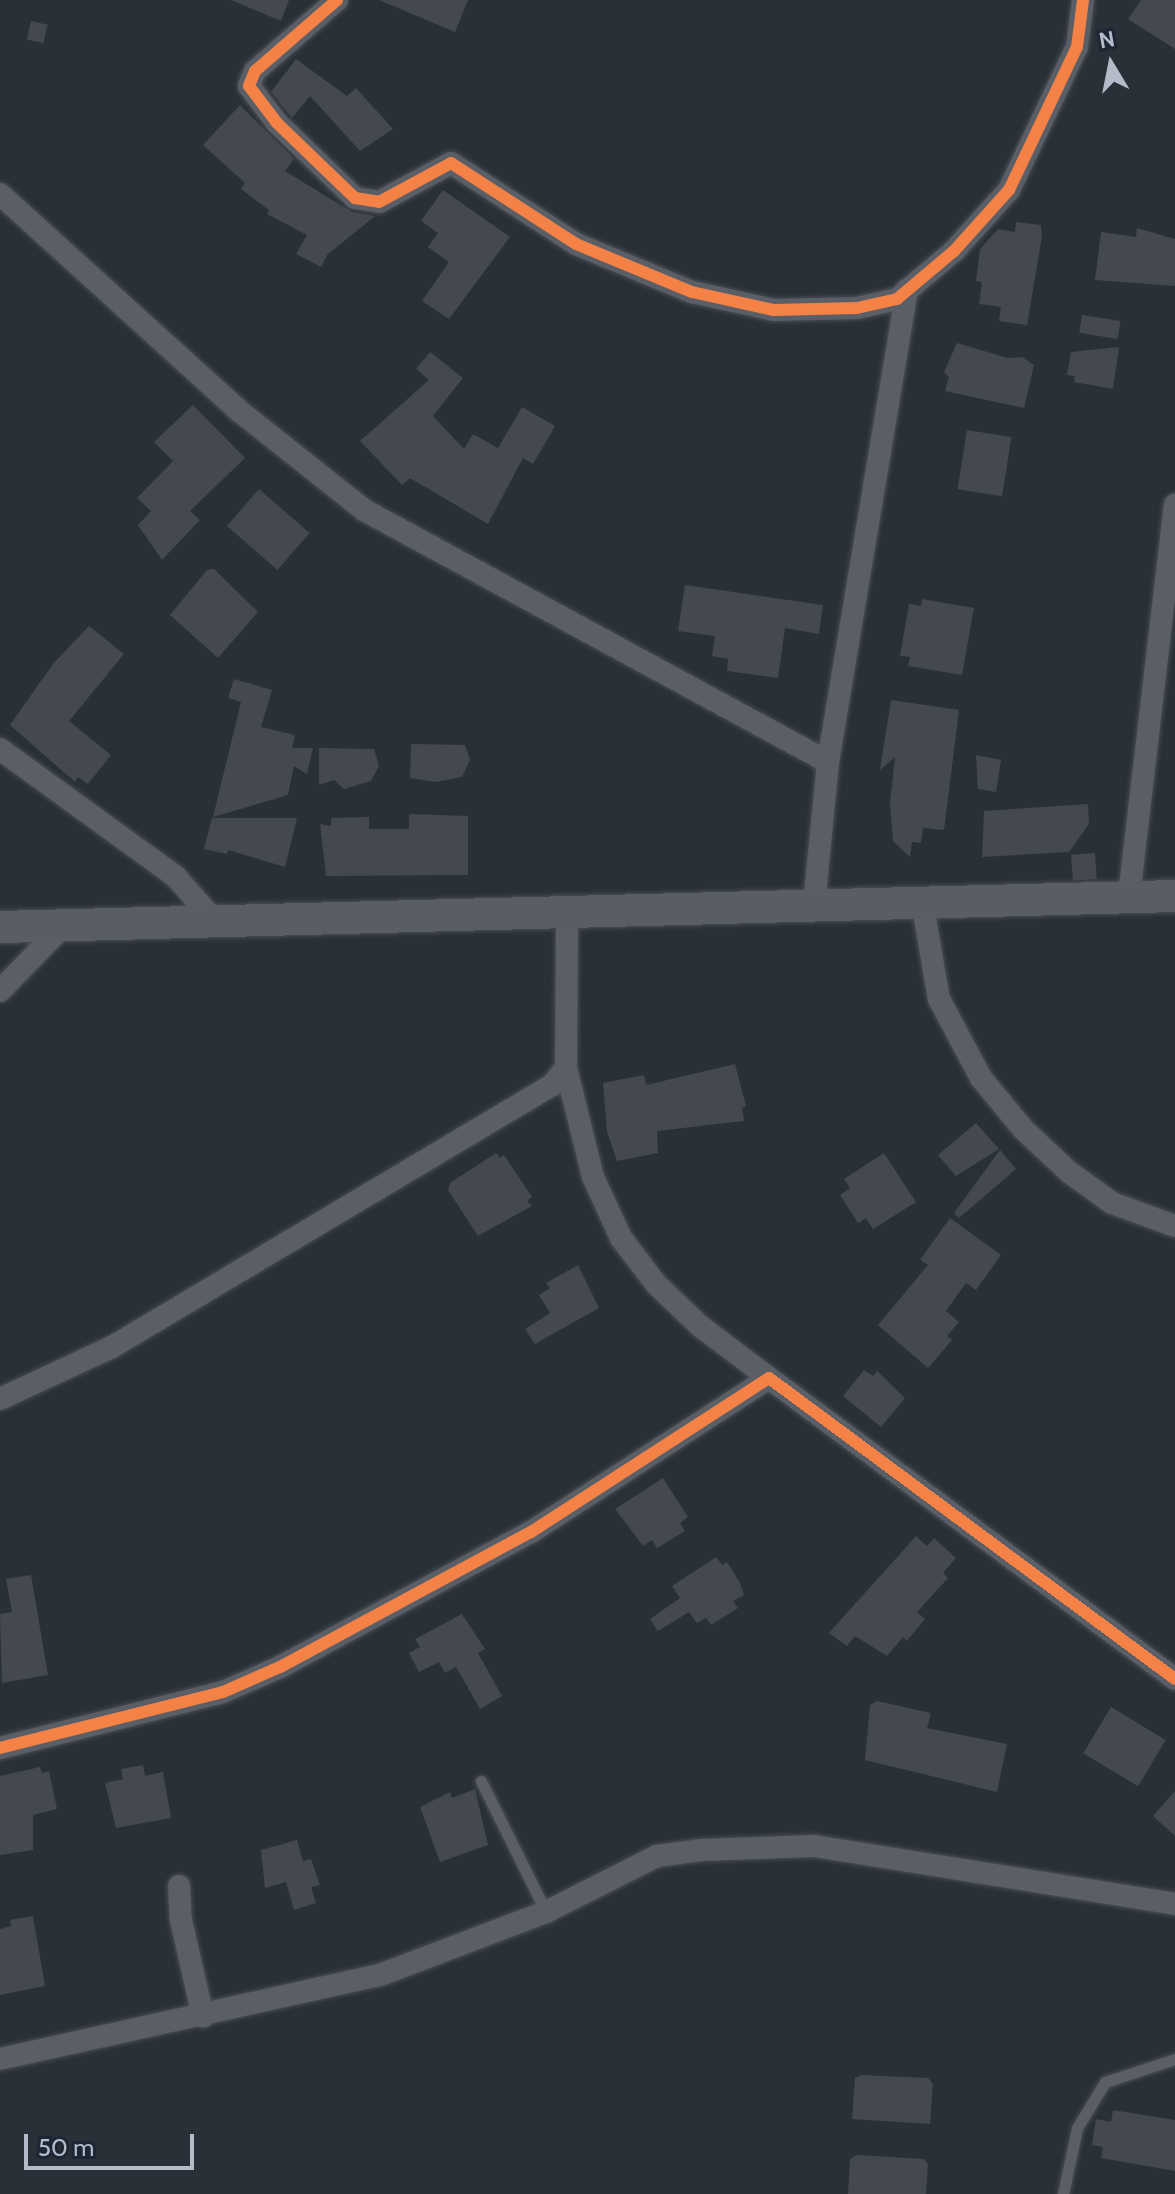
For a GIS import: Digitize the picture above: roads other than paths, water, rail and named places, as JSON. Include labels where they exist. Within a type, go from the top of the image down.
[{"type":"street","points":[[337,0],[255,71],[249,86],[277,123],[355,198],[379,202],[451,163],[576,244],[730,304],[774,310],[857,308],[897,299],[954,251],[1009,190],[1077,47],[1083,0]]},
{"type":"street","points":[[0,194],[238,410],[364,510],[828,762]]},
{"type":"street","points":[[814,905],[828,762],[907,290]]},
{"type":"street","points":[[1129,896],[1175,505]]},
{"type":"street","points":[[0,749],[175,876],[214,920]]},
{"type":"street","points":[[0,927],[1175,896]]},
{"type":"street","points":[[922,901],[939,999],[981,1078],[1023,1129],[1069,1172],[1112,1203],[1175,1226]]},
{"type":"street","points":[[567,913],[566,1068],[593,1177],[621,1238],[656,1284],[689,1315],[769,1378],[1175,1679]]},
{"type":"street","points":[[0,991],[63,926]]},
{"type":"street","points":[[0,1399],[112,1347],[552,1085],[566,1068]]},
{"type":"street","points":[[0,1748],[223,1692],[280,1667],[531,1532],[769,1378]]},
{"type":"street","points":[[0,2059],[203,2017],[380,1975],[546,1912],[657,1856],[752,1845],[814,1846],[1175,1904]]},
{"type":"street","points":[[179,1886],[181,1920],[203,2017]]},
{"type":"lane","points":[[481,1781],[546,1912]]},
{"type":"lane","points":[[1063,2194],[1077,2128],[1105,2082],[1175,2059]]}]
